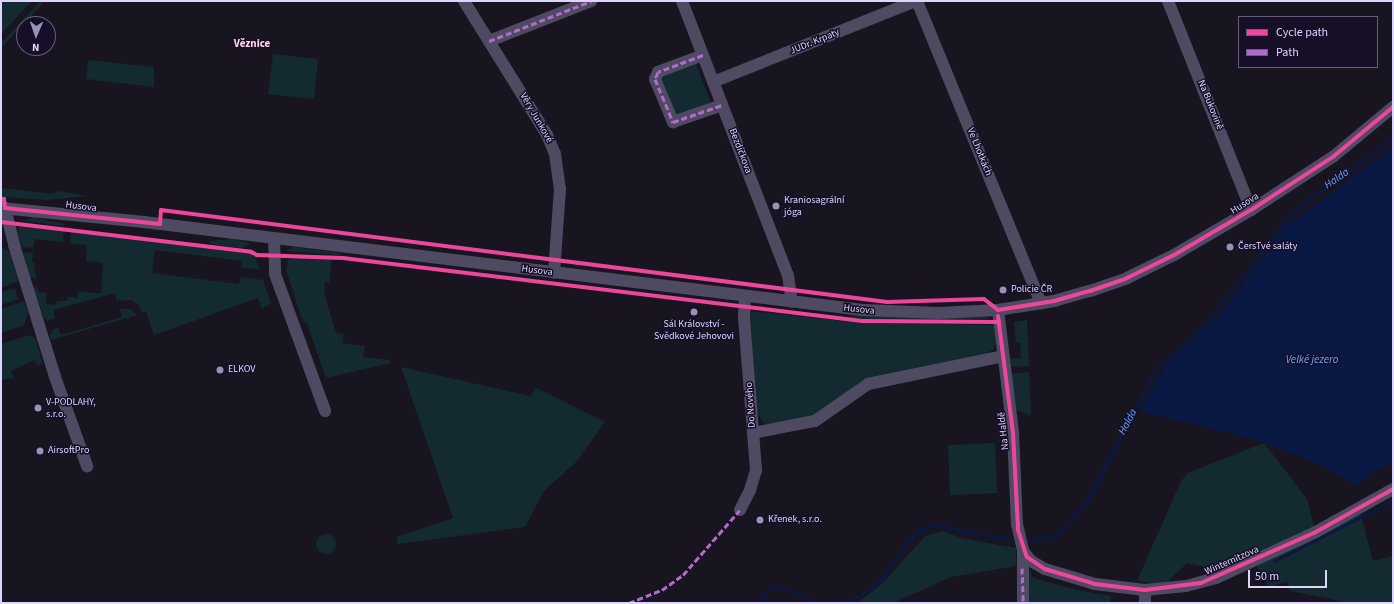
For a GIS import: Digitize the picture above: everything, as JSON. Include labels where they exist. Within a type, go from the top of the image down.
[{"type":"street","name":"Věry Junkové","points":[[464,1],[547,135],[555,154],[560,189],[554,273]]},
{"type":"street","points":[[489,41],[591,1]]},
{"type":"street","name":"Bezdíčkova","points":[[682,1],[788,275],[792,302]]},
{"type":"street","name":"JUDr. Krpaty","points":[[713,82],[917,1]]},
{"type":"street","name":"Ve Lhotkách","points":[[917,1],[1041,304]]},
{"type":"street","name":"Na Bukovině","points":[[1168,1],[1252,210]]},
{"type":"street","points":[[702,54],[656,73],[654,77],[660,93],[673,122],[722,105]]},
{"type":"street","name":"Husova","points":[[3,208],[274,239],[792,302],[908,313],[998,310],[1041,304],[1102,287],[1147,269],[1198,243],[1252,210],[1334,156],[1393,107]]},
{"type":"street","points":[[3,208],[46,349],[88,466]]},
{"type":"street","points":[[274,239],[275,274],[325,411]]},
{"type":"street","name":"Do Nového","points":[[740,510],[755,476],[745,297]]},
{"type":"street","name":"Na Haldě","points":[[998,310],[1013,433],[1018,530],[1023,551],[1023,603]]},
{"type":"street","points":[[753,433],[815,421],[868,384],[1003,356]]},
{"type":"street","name":"Winternitzova","points":[[1023,551],[1031,561],[1056,574],[1095,584],[1146,590],[1186,586],[1216,578],[1314,532],[1393,488]]},
{"type":"street","points":[[1145,603],[1146,590]]},
{"type":"green space","points":[[1,1],[32,1],[18,16],[16,16],[16,18],[1,34]]},
{"type":"green space","points":[[41,1],[45,1],[31,16],[27,16]]},
{"type":"green space","points":[[16,27],[16,32],[1,48],[1,43]]},
{"type":"green space","points":[[273,54],[318,59],[314,99],[268,94]]},
{"type":"green space","points":[[88,60],[154,67],[154,87],[86,79]]},
{"type":"green space","points":[[695,61],[712,106],[677,119],[660,77]]},
{"type":"green space","points":[[1,188],[53,194],[59,191],[86,196],[47,200],[1,197]]},
{"type":"green space","points":[[33,217],[65,224],[64,226],[22,221]]},
{"type":"green space","points":[[19,225],[64,230],[63,242],[35,239],[33,248],[21,247],[18,234]]},
{"type":"green space","points":[[71,231],[249,253],[256,258],[259,269],[241,268],[242,261],[155,250],[152,273],[239,284],[240,277],[263,280],[271,303],[262,309],[258,298],[154,335],[146,312],[142,313],[139,306],[132,300],[117,301],[115,293],[53,310],[55,318],[48,321],[44,318],[33,289],[37,286],[38,292],[47,293],[46,304],[56,305],[57,301],[67,301],[68,297],[78,298],[78,292],[101,293],[103,263],[86,261],[87,245],[70,243]]},
{"type":"green space","points":[[234,239],[249,243],[249,245],[241,248],[211,244],[210,241]]},
{"type":"green space","points":[[1,246],[10,253],[18,281],[1,288]]},
{"type":"green space","points":[[294,247],[342,253],[341,255],[285,251]]},
{"type":"green space","points":[[23,252],[33,253],[32,262],[34,262],[36,279],[30,277]]},
{"type":"green space","points":[[296,256],[332,258],[329,283],[325,282],[324,293],[336,333],[344,334],[342,343],[365,346],[363,357],[390,360],[390,363],[326,378],[307,323],[303,322],[286,270],[288,260]]},
{"type":"green space","points":[[15,288],[18,299],[1,305],[1,292]]},
{"type":"green space","points":[[24,301],[28,313],[24,325],[1,333],[1,309]]},
{"type":"green space","points":[[120,309],[131,309],[137,315],[51,340],[50,335],[54,329],[58,327],[61,335],[122,317]]},
{"type":"green space","points":[[750,311],[861,323],[995,325],[996,343],[993,350],[984,354],[859,383],[817,415],[766,426],[757,413]]},
{"type":"green space","points":[[852,315],[913,318],[985,317],[991,319],[893,320],[851,318]]},
{"type":"green space","points":[[1027,320],[1029,366],[1010,367],[1007,359],[1021,358],[1020,343],[1016,343],[1014,322]]},
{"type":"green space","points":[[29,335],[36,339],[42,363],[38,366],[34,360],[11,371],[14,378],[1,380],[1,344]]},
{"type":"green space","points":[[401,367],[530,396],[536,388],[605,422],[576,462],[544,491],[525,527],[398,544],[396,537],[453,518]]},
{"type":"green space","points":[[1029,372],[1031,415],[1014,409],[1011,374]]},
{"type":"green space","points":[[995,443],[997,493],[950,495],[948,445]]},
{"type":"green space","points":[[1264,443],[1307,499],[1315,529],[1226,568],[1214,569],[1187,563],[1165,584],[1137,581],[1181,481],[1188,473]]},
{"type":"green space","points":[[1360,512],[1373,561],[1393,556],[1393,603],[1350,603],[1290,591],[1287,582],[1268,587],[1256,565]]},
{"type":"green space","points":[[942,531],[961,538],[1016,548],[1016,566],[951,577],[893,603],[857,603],[882,584],[925,536]]},
{"type":"green space","points":[[322,534],[330,534],[336,540],[336,548],[330,554],[322,554],[316,548],[316,540]]},
{"type":"green space","points":[[1028,569],[1030,570],[1033,578],[1078,590],[1111,596],[1110,603],[1027,603]]},
{"type":"water","name":"Velké jezero","points":[[1393,147],[1393,463],[1374,471],[1357,486],[1317,463],[1254,439],[1140,411],[1163,369],[1221,314],[1285,227]]},
{"type":"waterway","name":"Halda","points":[[1023,542],[1057,535],[1086,503],[1156,369],[1204,326],[1287,219],[1314,195],[1393,139]]},
{"type":"waterway","points":[[1274,561],[1393,501]]},
{"type":"waterway","name":"Halda","points":[[833,603],[852,600],[878,583],[906,544],[917,532],[926,527],[936,525],[1017,541]]},
{"type":"waterway","name":"Halda","points":[[757,603],[768,589],[780,586],[818,603]]},
{"type":"marked path","points":[[489,41],[591,1]]},
{"type":"marked path","points":[[703,55],[658,72],[655,79],[673,122],[722,105]]},
{"type":"marked path","points":[[629,603],[662,590],[683,575],[740,510]]},
{"type":"marked path","points":[[1022,568],[1023,603]]},
{"type":"cycle path","points":[[998,310],[1054,301],[1090,291],[1127,278],[1174,255],[1251,210],[1334,156],[1393,107]]},
{"type":"cycle path","points":[[1,199],[4,199],[5,208],[160,224],[161,210],[887,302],[984,299],[998,310]]},
{"type":"cycle path","points":[[1,222],[251,252],[257,255],[343,258],[862,321],[999,322]]},
{"type":"cycle path","points":[[998,316],[1013,433],[1018,530],[1027,557],[1045,569],[1095,584],[1145,590],[1201,583],[1314,533],[1393,489]]},
{"type":"place","name":"Kraniosagrální jóga","points":[[776,206]]},
{"type":"place","name":"ČersTvé saláty","points":[[1230,247]]},
{"type":"place","name":"Policie ČR","points":[[1003,290]]},
{"type":"place","name":"Sál Království - Svědkové Jehovovi","points":[[694,312]]},
{"type":"place","name":"ELKOV","points":[[220,370]]},
{"type":"place","name":"V-PODLAHY, s.r.o.","points":[[38,408]]},
{"type":"place","name":"AirsoftPro","points":[[40,451]]},
{"type":"place","name":"Křenek, s.r.o.","points":[[760,520]]},
{"type":"district","name":"Věznice","points":[[252,44]]}]
